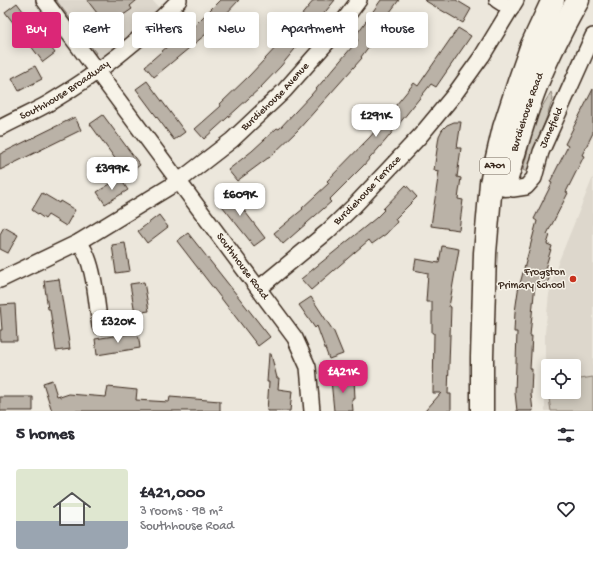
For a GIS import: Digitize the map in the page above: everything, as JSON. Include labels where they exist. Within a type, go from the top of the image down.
[{"type":"main road","name":"Burdiehouse Road","points":[[482,411],[485,253],[498,185],[504,128],[532,45],[553,0]]},
{"type":"main road","name":"Burdiehouse Road","points":[[498,185],[521,130],[547,59],[578,0]]},
{"type":"street","name":"Southhouse Road","points":[[44,0],[295,338],[308,367],[312,411]]},
{"type":"street","name":"Southhouse Broadway","points":[[0,128],[48,103],[96,72],[156,22],[179,0]]},
{"type":"street","name":"Burdiehouse Avenue","points":[[0,280],[79,242],[179,181],[232,140],[284,91],[330,39],[359,0]]},
{"type":"street","points":[[497,0],[514,4]]},
{"type":"street","name":"Burdiehouse Terrace","points":[[259,288],[343,217],[420,136],[454,96],[482,56],[514,4]]},
{"type":"street","name":"Janefield","points":[[498,185],[513,189],[526,187],[534,178],[541,152],[593,36]]},
{"type":"street","points":[[79,242],[84,248],[90,265],[100,326]]},
{"type":"shaded area","points":[[48,0],[152,0],[161,10],[158,12],[132,12],[132,33],[124,40],[124,12],[69,12],[69,27],[61,17],[61,12],[57,12]]},
{"type":"shaded area","points":[[51,0],[56,0],[69,17],[69,24]]},
{"type":"shaded area","points":[[85,48],[114,48],[96,62]]},
{"type":"shaded area","points":[[88,48],[92,48],[96,53],[93,55]]},
{"type":"shaded area","points":[[551,92],[553,99],[527,172],[523,170],[536,117]]},
{"type":"shaded area","name":"Frogston Primary School","points":[[593,177],[593,411],[545,411],[545,399],[581,399],[581,359],[545,359],[545,333],[549,294],[558,263]]},
{"type":"shaded area","points":[[593,377],[593,411],[551,411],[549,399],[581,399],[581,379]]},
{"type":"building","points":[[87,0],[137,0],[130,6],[132,9],[124,14],[124,12],[96,12]]},
{"type":"building","points":[[220,0],[239,0],[228,12],[208,12]]},
{"type":"building","points":[[314,0],[335,0],[325,12],[304,12]]},
{"type":"building","points":[[381,0],[399,0],[390,12],[372,12]]},
{"type":"building","points":[[424,0],[456,0],[471,9],[463,23]]},
{"type":"building","points":[[17,3],[24,12],[12,12],[12,21],[5,12]]},
{"type":"building","points":[[204,16],[204,36],[196,42],[196,24]]},
{"type":"building","points":[[366,21],[366,48],[368,48],[361,57],[362,58],[298,130],[269,158],[237,181],[228,170],[277,128],[279,129],[311,95],[351,48],[358,48],[358,32]]},
{"type":"building","points":[[458,28],[471,36],[436,87],[431,84],[386,140],[363,166],[329,200],[331,202],[283,244],[274,233],[303,209],[302,208],[329,183],[327,181],[370,137],[414,83],[418,86]]},
{"type":"building","points":[[32,48],[51,48],[55,53],[43,62]]},
{"type":"building","points":[[166,48],[189,48],[154,77],[145,66]]},
{"type":"building","points":[[275,48],[296,48],[260,88],[204,139],[195,129],[221,106],[220,104]]},
{"type":"building","points":[[35,66],[42,79],[19,91],[12,78]]},
{"type":"building","points":[[147,81],[185,132],[174,140],[136,89]]},
{"type":"building","points":[[593,89],[593,133],[582,155],[584,156],[566,192],[568,193],[547,234],[550,235],[547,244],[552,246],[544,272],[550,274],[547,286],[535,283],[530,336],[532,336],[530,369],[532,369],[531,394],[533,411],[517,411],[515,393],[517,332],[514,332],[515,312],[518,291],[537,221],[534,219],[568,146],[565,144]]},
{"type":"building","points":[[103,115],[140,165],[127,175],[90,124]]},
{"type":"building","points":[[75,117],[81,130],[0,170],[0,154]]},
{"type":"building","points":[[454,122],[461,122],[457,148],[461,148],[457,177],[461,178],[458,199],[463,200],[459,230],[431,226],[439,171],[434,170],[439,136],[447,125]]},
{"type":"building","points":[[120,178],[128,190],[105,204],[97,192]]},
{"type":"building","points":[[406,185],[417,197],[395,219],[397,222],[386,234],[372,244],[369,240],[311,290],[301,279],[376,218]]},
{"type":"building","points":[[227,188],[265,238],[254,246],[215,197]]},
{"type":"building","points":[[42,193],[75,210],[66,226],[48,215],[45,219],[32,210]]},
{"type":"building","points":[[159,215],[168,227],[147,243],[138,231]]},
{"type":"building","points":[[4,227],[18,235],[8,253],[0,249],[0,234]]},
{"type":"building","points":[[188,233],[270,337],[258,346],[177,241]]},
{"type":"building","points":[[125,243],[130,271],[116,273],[112,245]]},
{"type":"building","points":[[442,246],[459,249],[449,307],[451,307],[448,394],[451,394],[451,411],[425,411],[441,393],[433,393],[434,333],[432,333],[432,302],[426,302],[428,273],[414,270],[416,259],[439,263]]},
{"type":"building","points":[[59,279],[70,349],[56,351],[44,281]]},
{"type":"building","points":[[144,282],[149,311],[135,313],[130,284]]},
{"type":"building","points":[[311,297],[334,332],[343,354],[329,359],[317,326],[315,328],[299,305]]},
{"type":"building","points":[[15,304],[17,341],[0,341],[0,330],[2,330],[0,305]]},
{"type":"building","points":[[138,332],[140,348],[97,355],[95,339]]},
{"type":"building","points":[[269,354],[271,354],[277,378],[279,378],[278,389],[292,391],[290,411],[267,411]]},
{"type":"building","points":[[354,378],[355,399],[352,399],[353,411],[334,411],[331,380]]},
{"type":"building","points":[[52,380],[57,396],[60,395],[60,397],[69,394],[106,397],[108,387],[137,390],[136,400],[169,402],[170,397],[220,401],[220,411],[52,411],[43,383]]},
{"type":"building","points":[[0,397],[33,397],[33,411],[0,411]]},
{"type":"place","name":"Frogston Primary School","points":[[573,279]]}]
